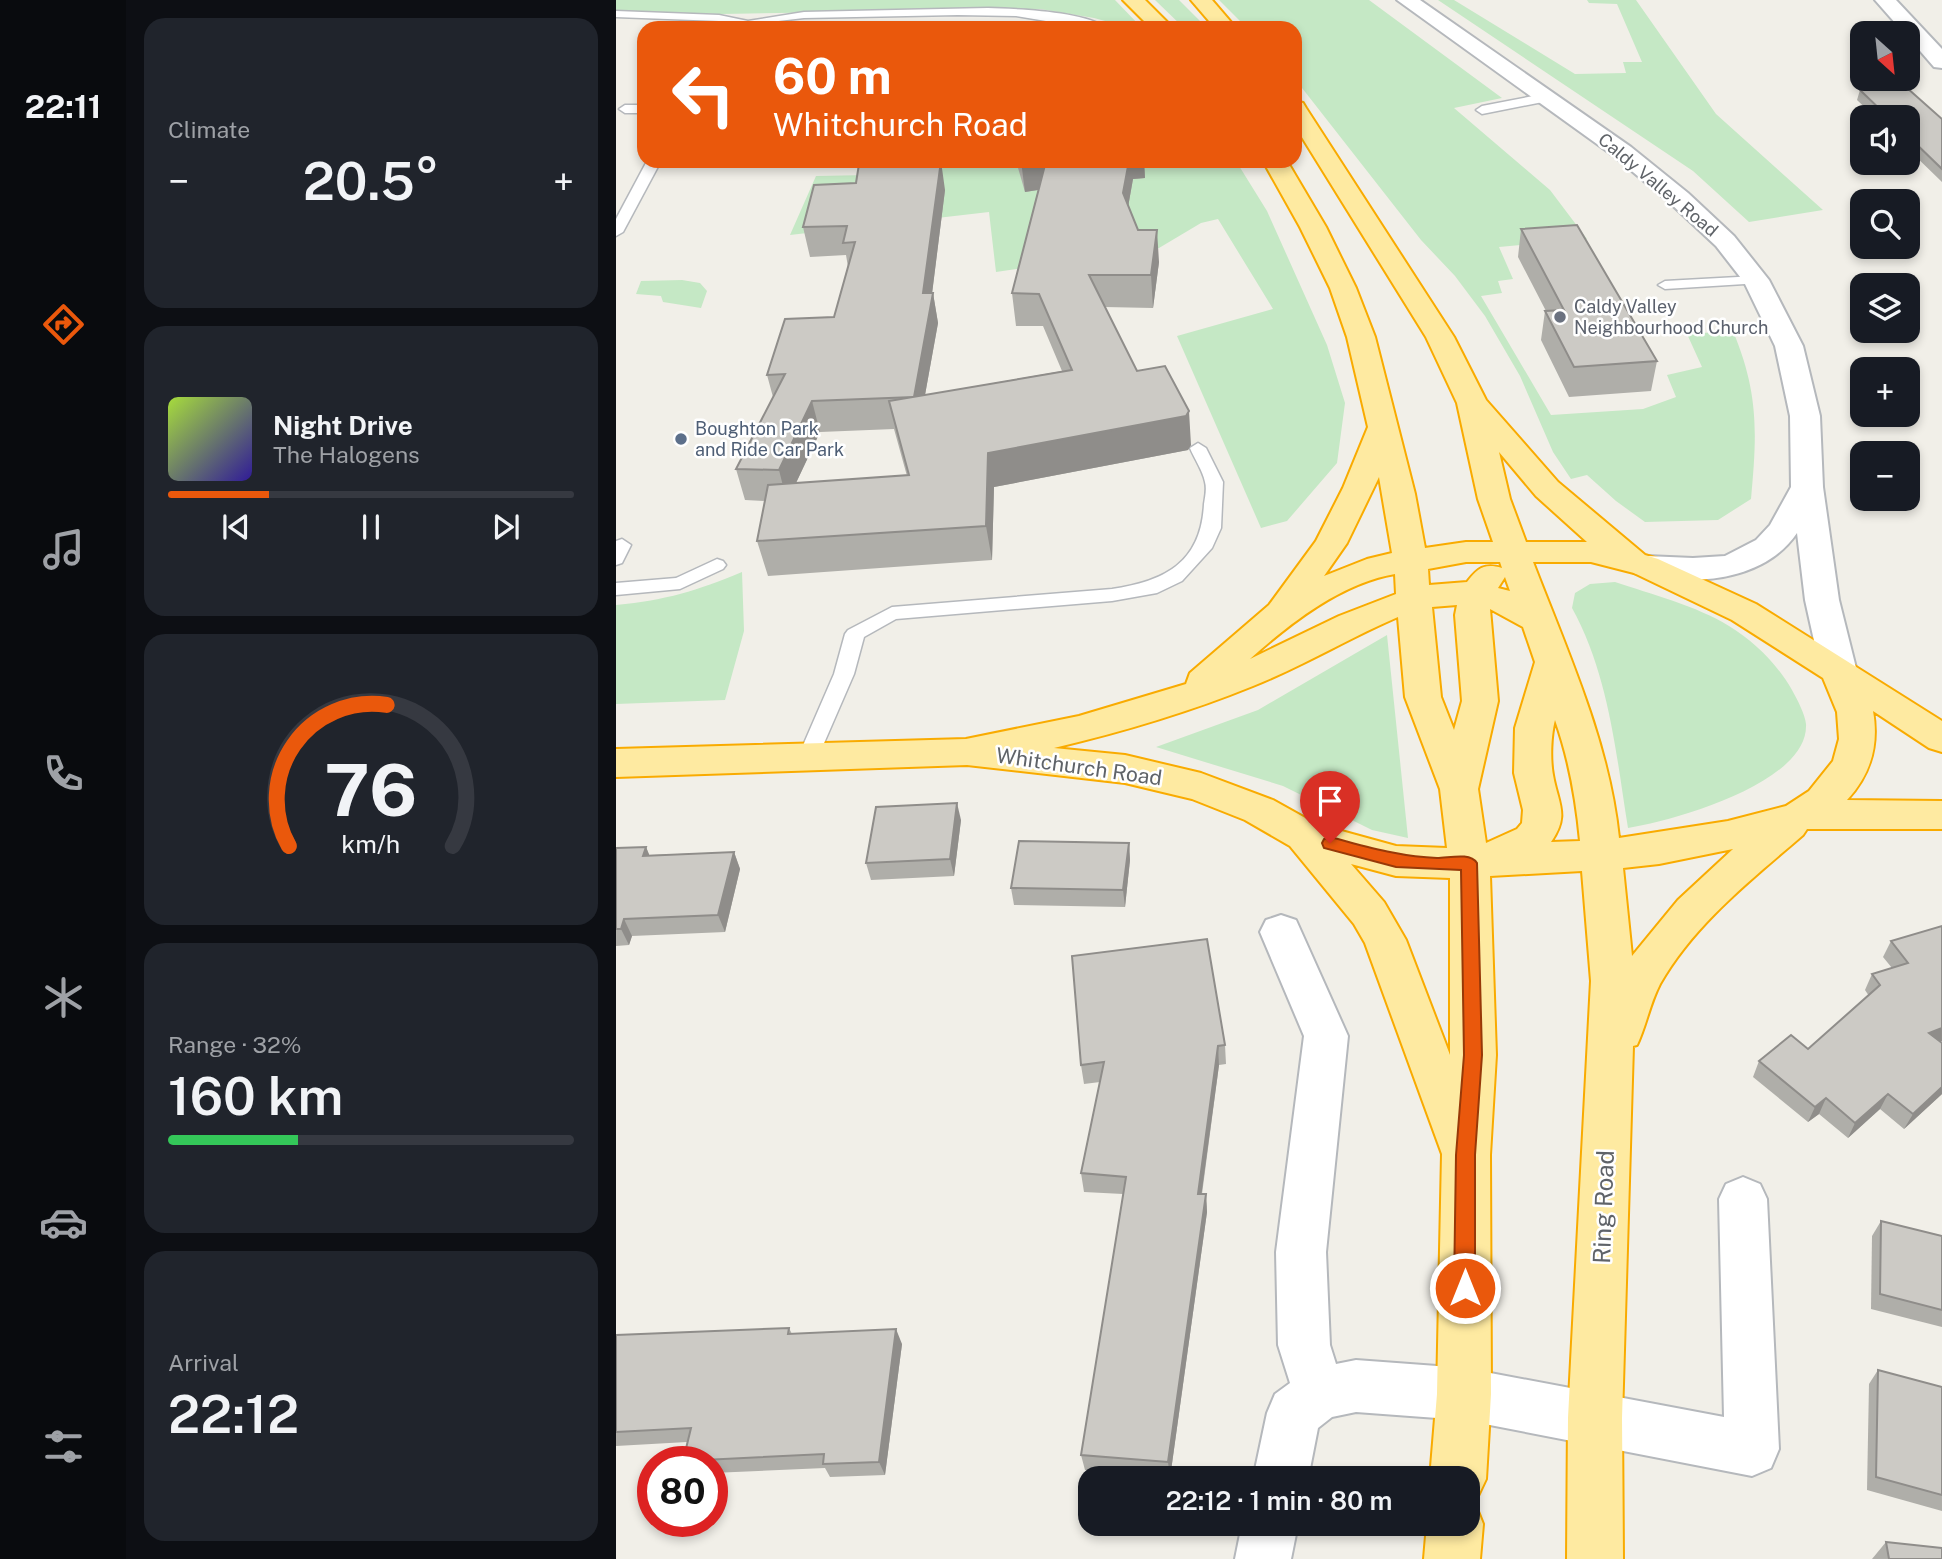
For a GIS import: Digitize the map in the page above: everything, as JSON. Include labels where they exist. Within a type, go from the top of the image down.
[{"type":"highway","points":[[1133,0],[1156,21]]},
{"type":"highway","points":[[1201,0],[1220,21]]},
{"type":"highway","points":[[1302,119],[1433,325],[1472,403],[1547,489],[1594,531],[1641,564],[1744,612],[1942,739]]},
{"type":"highway","points":[[1279,168],[1313,227],[1343,288],[1361,337],[1399,494],[1415,601],[1423,697],[1459,789],[1469,863],[1473,1055],[1466,1155],[1464,1394],[1459,1466]]},
{"type":"highway","name":"Ring Road","points":[[1472,403],[1494,499],[1584,749],[1597,811],[1612,981],[1595,1419],[1595,1559]]},
{"type":"highway","points":[[1278,615],[1331,543],[1359,488],[1384,426]]},
{"type":"highway","points":[[1459,789],[1480,701],[1472,615],[1476,593],[1514,551]]},
{"type":"highway","name":"Whitchurch Road","points":[[1187,695],[1278,615],[1353,574],[1410,559],[1466,552],[1591,552],[1641,564]]},
{"type":"highway","name":"Whitchurch Road","points":[[967,752],[1109,723],[1242,677],[1378,612],[1443,593],[1476,593],[1501,597],[1524,608],[1540,622]]},
{"type":"highway","points":[[1469,863],[1508,853],[1531,840],[1541,826],[1543,810],[1534,773],[1534,728],[1553,661]]},
{"type":"highway","points":[[1610,1060],[1643,974],[1679,923],[1801,816],[1823,801],[1852,762],[1858,739],[1855,712],[1839,672]]},
{"type":"highway","name":"Whitchurch Road","points":[[616,763],[967,752],[1125,769],[1201,787],[1259,810],[1304,836],[1396,860],[1434,864],[1469,863]]},
{"type":"highway","points":[[1469,863],[1601,855],[1698,843],[1801,816],[1942,815]]},
{"type":"highway","points":[[1304,836],[1369,913],[1385,940],[1466,1155]]},
{"type":"highway","points":[[1452,1559],[1454,1536]]},
{"type":"street","name":"Caldy Valley Road","points":[[1407,0],[1623,152],[1679,198],[1725,241],[1756,280],[1789,346],[1805,416],[1807,487],[1822,600],[1839,672]]},
{"type":"street","points":[[1885,0],[1942,62]]},
{"type":"street","points":[[1641,564],[1711,568],[1743,560],[1768,547],[1807,487]]},
{"type":"street","points":[[1281,932],[1326,1036],[1301,1252],[1304,1345],[1320,1393]]},
{"type":"street","points":[[1283,1466],[1294,1413],[1320,1393],[1356,1386],[1464,1394],[1752,1449],[1743,1199]]},
{"type":"street","points":[[1263,1559],[1268,1536]]},
{"type":"lane","points":[[772,21],[806,15],[968,12],[1032,13],[1080,21]]},
{"type":"lane","points":[[616,14],[719,18],[728,21]]},
{"type":"lane","points":[[1482,110],[1544,98]]},
{"type":"lane","points":[[625,110],[637,109]]},
{"type":"lane","points":[[616,232],[650,168]]},
{"type":"lane","points":[[1665,285],[1756,280]]},
{"type":"lane","points":[[808,757],[844,674],[855,634],[892,613],[1112,595],[1150,589],[1175,577],[1206,544],[1212,528],[1214,482],[1198,448]]},
{"type":"lane","points":[[616,589],[680,583],[717,565]]},
{"type":"green space","points":[[616,0],[1115,0],[1135,21],[1105,21],[1040,9],[721,14],[616,11]]},
{"type":"green space","points":[[1155,0],[1179,0],[1200,21],[1177,21]]},
{"type":"green space","points":[[1219,0],[1369,0],[1502,98],[1454,108],[1550,190],[1587,239],[1499,247],[1513,279],[1498,281],[1502,293],[1481,296],[1551,415],[1643,409],[1676,397],[1667,375],[1702,367],[1687,334],[1733,331],[1752,394],[1755,433],[1751,499],[1718,520],[1645,522],[1587,475],[1571,479],[1553,452],[1520,376],[1485,316],[1455,276],[1421,240],[1302,88],[1302,21],[1240,21]]},
{"type":"green space","points":[[1438,0],[1454,0],[1575,74],[1626,73],[1623,62],[1642,62],[1617,4],[1589,3],[1587,0],[1636,0],[1716,114],[1823,210],[1749,222],[1693,171]]},
{"type":"green space","points":[[926,168],[1240,168],[1267,211],[1327,345],[1345,403],[1337,463],[1287,521],[1261,528],[1177,336],[1273,309],[1218,219],[1201,223],[1159,248],[996,272],[989,212],[790,235],[816,176],[921,174]]},
{"type":"green space","points":[[682,280],[700,283],[707,291],[701,308],[663,302],[661,296],[636,294],[641,281]]},
{"type":"green space","points":[[742,572],[744,631],[725,700],[616,704],[616,605],[681,594]]},
{"type":"green space","points":[[1615,582],[1703,612],[1739,632],[1765,654],[1792,690],[1806,724],[1801,745],[1786,764],[1763,781],[1735,796],[1675,817],[1628,828],[1603,688],[1585,634],[1572,608],[1575,593],[1590,584]]},
{"type":"green space","points":[[1387,635],[1408,838],[1372,830],[1283,786],[1156,747],[1258,710]]},
{"type":"building","points":[[1861,91],[1910,91],[1942,119],[1942,169],[1920,148],[1920,105],[1876,105]]},
{"type":"building","points":[[858,168],[940,168],[923,293],[933,293],[914,397],[812,401],[779,470],[736,469],[785,374],[767,375],[785,319],[834,317],[855,242],[843,243],[847,226],[803,227],[814,185],[856,183]]},
{"type":"building","points":[[1044,168],[1128,168],[1123,193],[1138,230],[1157,230],[1151,275],[1089,275],[1137,371],[1165,366],[1189,411],[1186,416],[988,453],[986,526],[757,541],[768,485],[909,475],[889,401],[1072,370],[1039,294],[1012,293]]},
{"type":"building","points":[[1577,225],[1657,361],[1574,367],[1545,311],[1564,310],[1521,229]]},
{"type":"building","points":[[957,803],[950,859],[866,863],[876,807]]},
{"type":"building","points":[[1019,841],[1129,843],[1123,890],[1011,888]]},
{"type":"building","points":[[646,847],[643,856],[734,852],[718,915],[624,919],[621,929],[616,929],[616,848]]},
{"type":"building","points":[[1942,926],[1942,1028],[1929,1033],[1942,1043],[1942,1087],[1913,1114],[1888,1094],[1855,1123],[1826,1098],[1815,1107],[1759,1061],[1791,1035],[1808,1049],[1880,985],[1872,974],[1908,963],[1891,941]]},
{"type":"building","points":[[1207,939],[1225,1045],[1218,1046],[1198,1194],[1206,1194],[1168,1462],[1081,1455],[1126,1177],[1081,1173],[1104,1062],[1081,1065],[1072,956]]},
{"type":"building","points":[[1881,1221],[1942,1236],[1942,1310],[1880,1294]]},
{"type":"building","points":[[789,1328],[788,1334],[896,1329],[879,1462],[823,1464],[824,1454],[728,1459],[728,1446],[687,1446],[691,1428],[616,1432],[616,1335]]},
{"type":"building","points":[[1878,1370],[1942,1387],[1942,1495],[1876,1477]]},
{"type":"building","points":[[1886,1542],[1942,1548],[1942,1559],[1889,1559]]},
{"type":"place","name":"Caldy Valley Neighbourhood Church","points":[[1560,317]]},
{"type":"place","name":"Boughton Park and Ride Car Park","points":[[681,439]]},
{"type":"route","points":[[1330,843],[1396,860],[1434,864],[1469,863],[1473,1055],[1466,1155],[1465,1288]]}]
